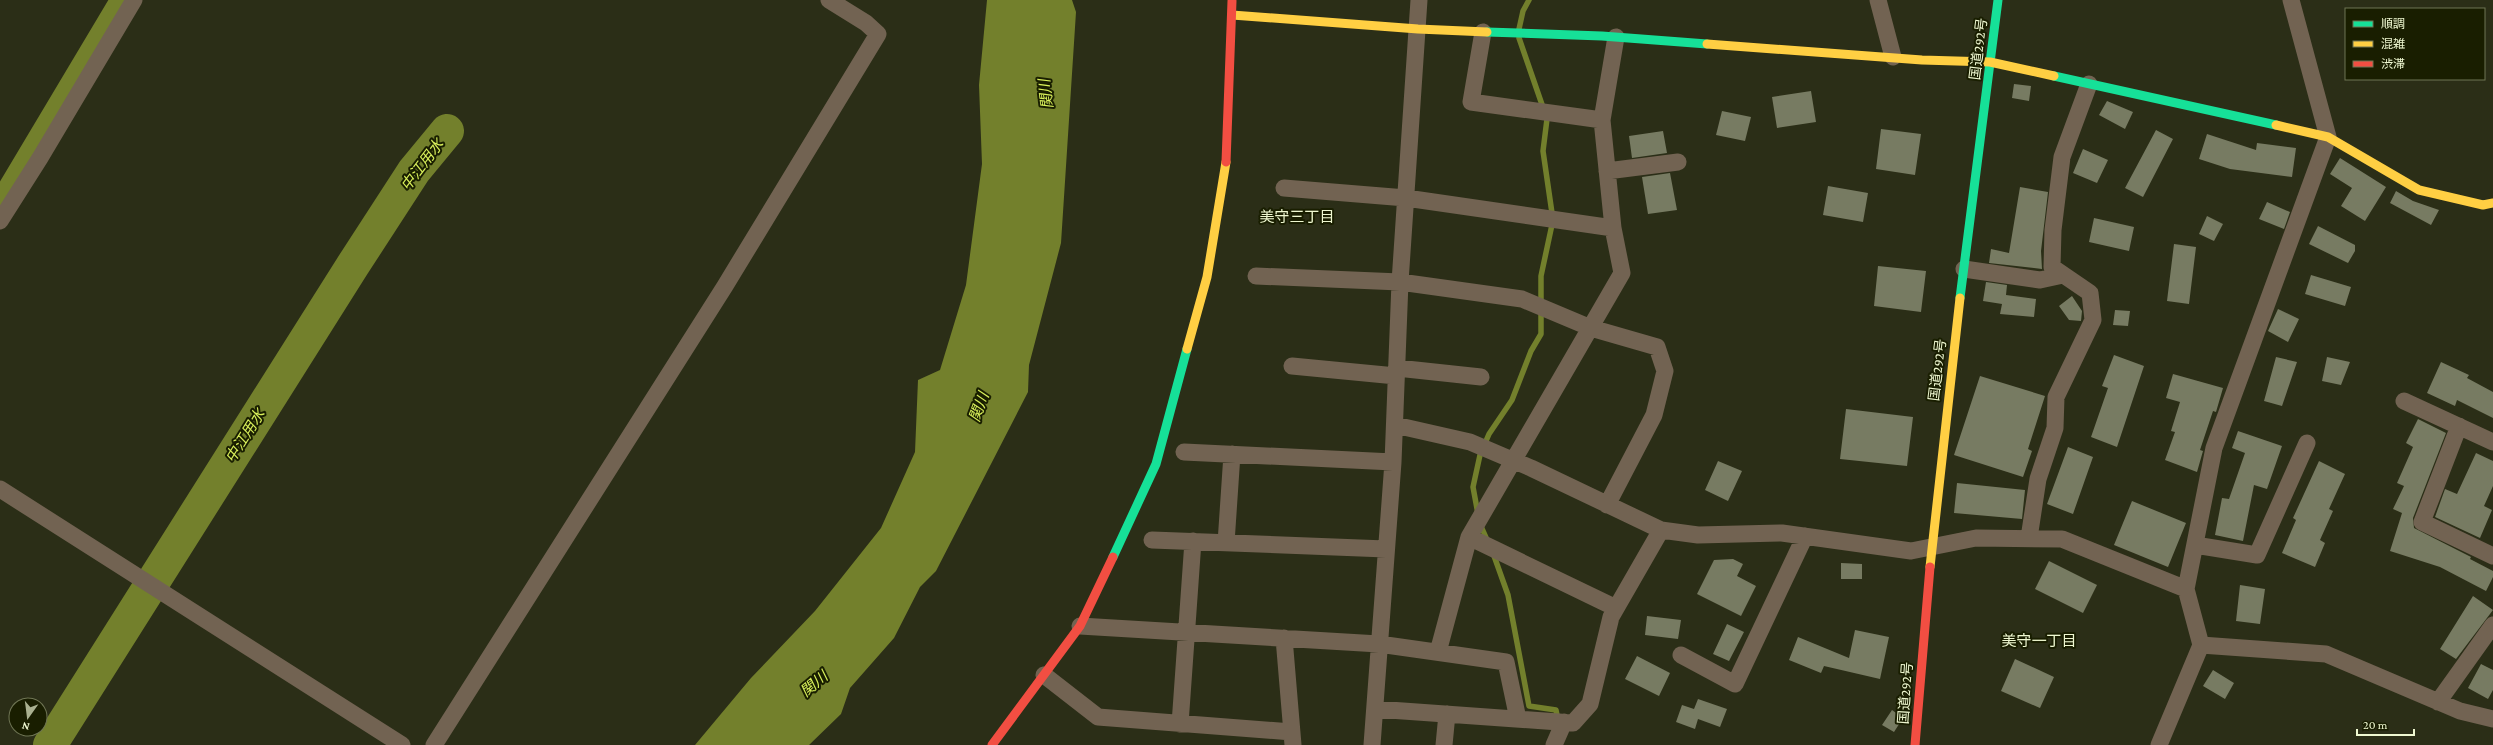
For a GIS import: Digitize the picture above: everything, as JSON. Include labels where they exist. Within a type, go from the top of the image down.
[{"type":"main road","points":[[992,745],[1080,626],[1156,464],[1207,277],[1228,148],[1232,0]]},
{"type":"main road","name":"国道292号","points":[[1915,745],[1930,548],[1998,0]]},
{"type":"main road","points":[[1232,15],[1418,29],[1616,37],[1893,57],[1990,62],[2328,137],[2419,190],[2483,205],[2493,203]]},
{"type":"street","points":[[0,221],[40,158],[134,0]]},
{"type":"street","points":[[434,745],[725,286],[878,34],[866,23],[829,0]]},
{"type":"street","points":[[1372,745],[1393,462],[1400,282],[1419,0]]},
{"type":"street","points":[[1878,0],[1893,57]]},
{"type":"street","points":[[2159,745],[2201,645],[2186,589],[2214,448],[2328,137],[2291,0]]},
{"type":"street","points":[[1483,32],[1471,102],[1602,120]]},
{"type":"street","points":[[1438,652],[1469,537],[1622,274],[1613,228],[1602,120],[1616,37]]},
{"type":"street","points":[[2029,538],[2038,479],[2055,428],[2056,397],[2093,320],[2090,293],[2052,267],[2053,230],[2062,157],[2089,84]]},
{"type":"street","points":[[1607,171],[1678,162]]},
{"type":"street","points":[[1284,188],[1406,198],[1613,228]]},
{"type":"street","points":[[1964,269],[2040,280],[2063,275]]},
{"type":"street","points":[[1256,276],[1400,282],[1522,299],[1591,328],[1657,346],[1665,371],[1654,415],[1607,505]]},
{"type":"street","points":[[1292,366],[1481,377]]},
{"type":"street","points":[[2404,401],[2493,442]]},
{"type":"street","points":[[1395,425],[1470,442],[1660,530],[1698,535],[1782,533],[1911,551],[1976,538],[2062,539],[2186,589]]},
{"type":"street","points":[[2459,426],[2422,522],[2493,556]]},
{"type":"street","points":[[2195,545],[2257,555],[2307,443]]},
{"type":"street","points":[[1184,452],[1393,462]]},
{"type":"street","points":[[1226,543],[1232,454]]},
{"type":"street","points":[[0,489],[402,745]]},
{"type":"street","points":[[1375,708],[1573,723],[1590,704],[1611,617],[1660,530]]},
{"type":"street","points":[[1681,655],[1735,684],[1805,536]]},
{"type":"street","points":[[1469,537],[1616,608]]},
{"type":"street","points":[[1152,540],[1386,549]]},
{"type":"street","points":[[1180,724],[1185,632],[1193,541]]},
{"type":"street","points":[[2438,702],[2493,625]]},
{"type":"street","points":[[1080,626],[1379,644],[1506,662],[1518,719]]},
{"type":"street","points":[[1044,675],[1098,717],[1180,724],[1292,738],[1284,638]]},
{"type":"street","points":[[2201,645],[2326,654],[2460,711],[2493,719]]},
{"type":"street","points":[[1444,745],[1446,714]]},
{"type":"street","points":[[1554,745],[1564,722]]},
{"type":"water","name":"関川","points":[[987,0],[1072,0],[1076,12],[1061,243],[1029,365],[1028,392],[936,571],[920,587],[894,638],[850,688],[841,714],[809,745],[695,745],[751,678],[815,611],[881,528],[915,452],[918,380],[940,370],[966,285],[982,164],[979,85]]},
{"type":"building","points":[[2014,84],[2031,86],[2029,101],[2012,98]]},
{"type":"building","points":[[1811,91],[1816,122],[1777,128],[1772,97]]},
{"type":"building","points":[[2107,101],[2133,112],[2125,129],[2099,115]]},
{"type":"building","points":[[1722,111],[1751,117],[1745,141],[1716,135]]},
{"type":"building","points":[[1881,129],[1921,134],[1915,175],[1876,169]]},
{"type":"building","points":[[2156,130],[2173,139],[2143,197],[2125,188]]},
{"type":"building","points":[[1663,131],[1667,153],[1632,158],[1629,136]]},
{"type":"building","points":[[2207,134],[2256,150],[2257,143],[2296,148],[2292,177],[2230,169],[2199,159]]},
{"type":"building","points":[[2083,149],[2108,160],[2097,183],[2073,173]]},
{"type":"building","points":[[2340,158],[2386,187],[2365,221],[2341,206],[2352,188],[2330,174]]},
{"type":"building","points":[[1670,173],[1677,210],[1648,214],[1642,177]]},
{"type":"building","points":[[1828,186],[1868,193],[1863,222],[1823,215]]},
{"type":"building","points":[[2020,187],[2048,192],[2041,251],[2042,269],[1989,263],[1991,249],[2009,253]]},
{"type":"building","points":[[2396,191],[2413,201],[2439,210],[2431,225],[2390,203]]},
{"type":"building","points":[[2267,202],[2290,212],[2284,229],[2259,219]]},
{"type":"building","points":[[2207,216],[2223,224],[2214,241],[2199,234]]},
{"type":"building","points":[[2094,218],[2134,227],[2129,251],[2089,242]]},
{"type":"building","points":[[2318,226],[2355,245],[2355,251],[2348,263],[2309,244]]},
{"type":"building","points":[[2174,244],[2196,247],[2189,304],[2167,301]]},
{"type":"building","points":[[1878,266],[1926,271],[1921,312],[1874,306]]},
{"type":"building","points":[[2311,275],[2351,287],[2345,306],[2305,294]]},
{"type":"building","points":[[1986,282],[2007,285],[2006,295],[2036,299],[2034,317],[2000,314],[2002,304],[1983,301]]},
{"type":"building","points":[[2072,296],[2082,311],[2081,321],[2069,320],[2059,306]]},
{"type":"building","points":[[2278,309],[2299,319],[2288,342],[2268,331]]},
{"type":"building","points":[[2115,310],[2130,311],[2128,326],[2113,325]]},
{"type":"building","points":[[2114,355],[2144,366],[2117,447],[2091,437],[2108,388],[2102,386]]},
{"type":"building","points":[[2276,357],[2297,362],[2282,406],[2264,401]]},
{"type":"building","points":[[2327,357],[2350,362],[2341,385],[2322,381]]},
{"type":"building","points":[[2441,362],[2469,375],[2467,378],[2493,392],[2493,418],[2457,400],[2455,406],[2427,393]]},
{"type":"building","points":[[2173,374],[2223,388],[2216,412],[2213,411],[2200,450],[2203,451],[2197,472],[2165,460],[2175,432],[2171,431],[2180,402],[2166,398]]},
{"type":"building","points":[[1980,376],[2045,396],[2028,449],[2032,451],[2023,477],[1954,455]]},
{"type":"building","points":[[1846,409],[1913,417],[1907,466],[1840,459]]},
{"type":"building","points":[[2418,419],[2446,433],[2413,518],[2414,528],[2471,557],[2470,559],[2493,571],[2493,577],[2486,591],[2440,567],[2390,551],[2402,513],[2393,509],[2404,486],[2397,483],[2413,447],[2406,443]]},
{"type":"building","points":[[2238,431],[2282,446],[2267,489],[2254,485],[2243,541],[2215,535],[2222,498],[2229,499],[2245,453],[2232,448]]},
{"type":"building","points":[[2068,447],[2093,457],[2073,514],[2047,504]]},
{"type":"building","points":[[2476,453],[2493,461],[2493,486],[2484,506],[2492,510],[2480,538],[2435,517],[2445,489],[2457,494]]},
{"type":"building","points":[[1718,461],[1742,471],[1728,501],[1705,490]]},
{"type":"building","points":[[2319,461],[2345,474],[2329,509],[2333,511],[2320,540],[2325,543],[2315,567],[2282,553],[2296,520],[2293,518]]},
{"type":"building","points":[[1957,483],[2025,490],[2022,519],[1954,513]]},
{"type":"building","points":[[2132,501],[2186,523],[2168,567],[2114,545]]},
{"type":"building","points":[[1733,559],[1743,564],[1737,576],[1756,586],[1741,616],[1697,594],[1714,560]]},
{"type":"building","points":[[2049,561],[2097,585],[2083,613],[2035,589]]},
{"type":"building","points":[[1841,563],[1862,564],[1862,579],[1841,579]]},
{"type":"building","points":[[2240,585],[2265,589],[2260,624],[2236,621]]},
{"type":"building","points":[[2473,596],[2493,610],[2456,659],[2440,649]]},
{"type":"building","points":[[1647,616],[1681,620],[1678,639],[1645,635]]},
{"type":"building","points":[[1727,624],[1744,632],[1729,661],[1713,654]]},
{"type":"building","points":[[1855,630],[1889,637],[1880,679],[1824,666],[1821,673],[1789,660],[1798,637],[1849,658]]},
{"type":"building","points":[[1637,656],[1670,673],[1659,696],[1625,679]]},
{"type":"building","points":[[2015,659],[2054,677],[2040,708],[2001,691]]},
{"type":"building","points":[[2481,664],[2493,670],[2493,690],[2488,699],[2468,688]]},
{"type":"building","points":[[2213,670],[2234,683],[2225,699],[2203,686]]},
{"type":"building","points":[[1698,699],[1727,709],[1720,727],[1698,719],[1695,729],[1676,722],[1682,705],[1694,709]]},
{"type":"building","points":[[1892,710],[1903,718],[1894,732],[1882,725]]},
{"type":"waterway","points":[[0,201],[120,0]]},
{"type":"waterway","points":[[1519,29],[1523,11],[1529,0]]},
{"type":"waterway","points":[[1478,514],[1473,487],[1480,455],[1489,434],[1512,400],[1531,351],[1541,334],[1541,276],[1553,220],[1543,151],[1547,119],[1519,38]]},
{"type":"waterway","name":"中江用水","points":[[50,745],[353,265],[414,171],[447,131]]},
{"type":"waterway","points":[[1480,524],[1488,542]]},
{"type":"waterway","points":[[1493,553],[1508,595],[1529,706],[1556,710],[1558,720]]},
{"type":"traffic: fast","points":[[1960,298],[1998,0]]},
{"type":"traffic: fast","points":[[1487,32],[1602,36],[1707,44]]},
{"type":"traffic: fast","points":[[2054,76],[2276,125]]},
{"type":"traffic: fast","points":[[1113,557],[1156,464],[1187,349]]},
{"type":"traffic: slow","points":[[1232,15],[1418,29],[1487,32]]},
{"type":"traffic: slow","points":[[1707,44],[1922,60],[1990,62],[2054,76]]},
{"type":"traffic: slow","points":[[2276,125],[2328,137],[2419,190],[2483,205],[2493,203]]},
{"type":"traffic: slow","points":[[1187,349],[1207,277],[1226,162]]},
{"type":"traffic: slow","points":[[1930,567],[1960,298]]},
{"type":"traffic: jam","points":[[1226,162],[1232,1]]},
{"type":"traffic: jam","points":[[992,745],[1080,626],[1113,557]]},
{"type":"traffic: jam","points":[[1915,745],[1930,567]]},
{"type":"district","name":"美守三丁目","points":[[1297,217]]},
{"type":"district","name":"美守一丁目","points":[[2039,641]]}]
